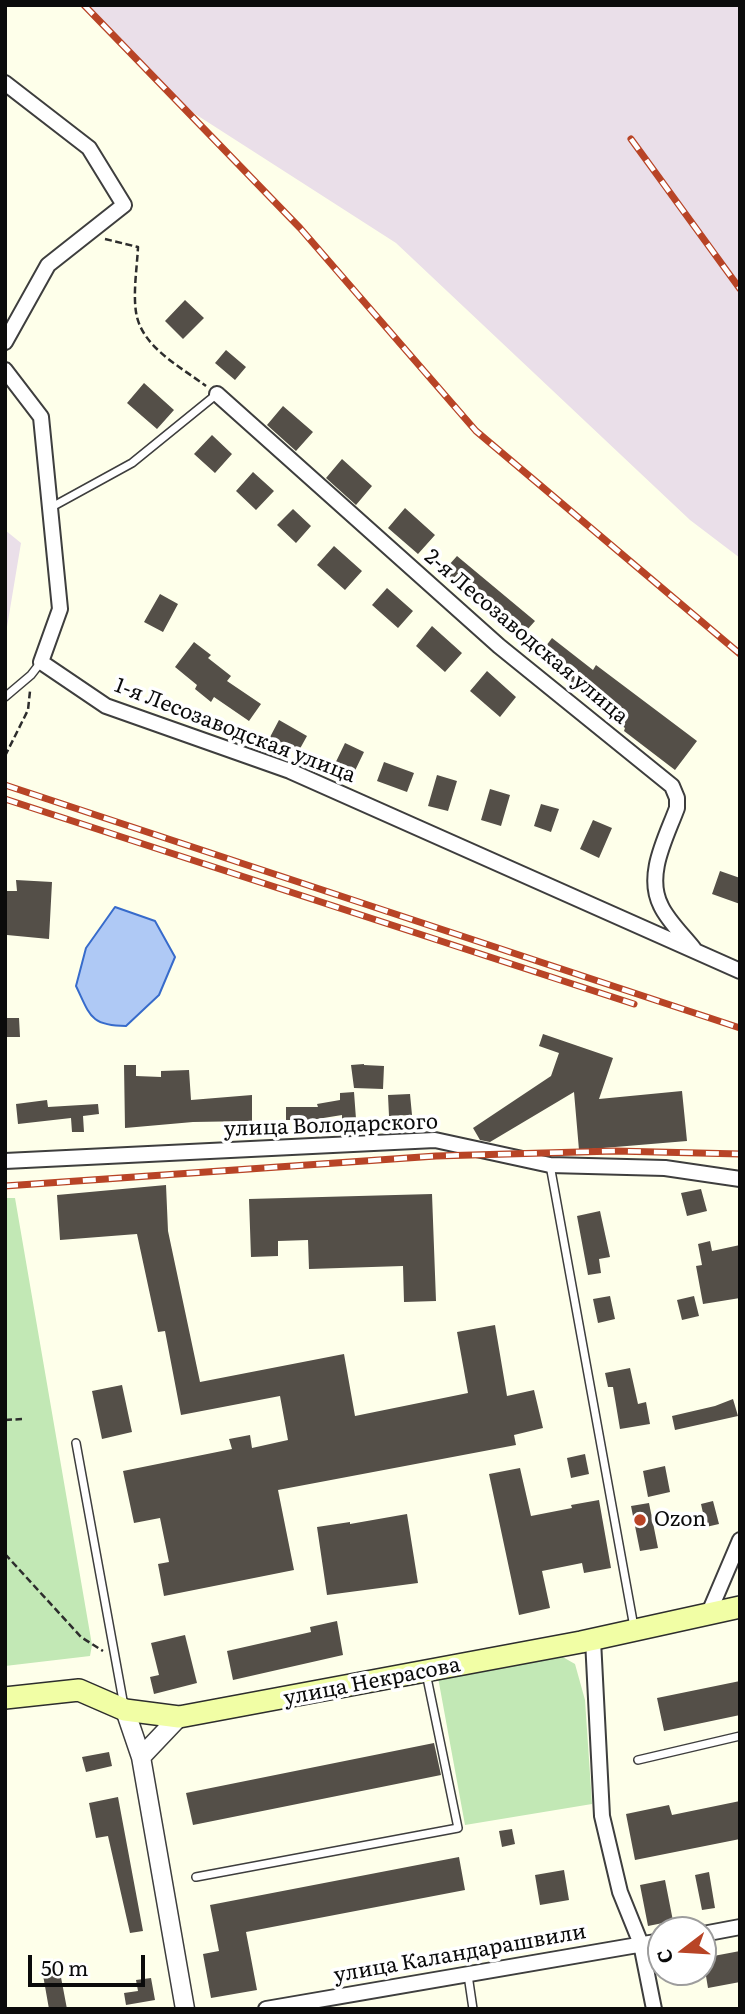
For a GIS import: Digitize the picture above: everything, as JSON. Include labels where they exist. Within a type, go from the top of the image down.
[{"type":"main road","name":"улица Некрасова","points":[[5,1698],[79,1690],[124,1710],[179,1717],[593,1640],[740,1608]]},
{"type":"street","points":[[5,83],[89,148],[124,205],[48,265],[5,342]]},
{"type":"street","points":[[5,370],[41,417],[60,609],[41,662]]},
{"type":"street","name":"2-я Лесозаводская улица","points":[[217,394],[499,646],[672,786],[677,798],[677,808],[654,874],[654,890],[661,908],[697,953]]},
{"type":"street","name":"1-я Лесозаводская улица","points":[[41,662],[106,706],[290,771],[740,971]]},
{"type":"street","name":"улица Володарского","points":[[5,1161],[435,1140],[550,1165],[665,1168],[740,1179]]},
{"type":"street","points":[[708,1615],[740,1540]]},
{"type":"street","points":[[593,1640],[602,1816],[620,1892],[641,1944],[654,2009]]},
{"type":"street","points":[[124,1710],[141,1757],[185,2009]]},
{"type":"street","points":[[141,1757],[179,1717]]},
{"type":"street","points":[[717,1931],[740,1927]]},
{"type":"street","name":"улица Каландарашвили","points":[[266,2009],[647,1943]]},
{"type":"lane","points":[[50,508],[132,463],[217,394]]},
{"type":"lane","points":[[5,697],[32,675],[41,662]]},
{"type":"lane","points":[[550,1165],[635,1631]]},
{"type":"lane","points":[[76,1443],[124,1710]]},
{"type":"lane","points":[[196,1877],[458,1828],[426,1672]]},
{"type":"lane","points":[[638,1760],[740,1736]]},
{"type":"lane","points":[[468,1974],[473,2009]]},
{"type":"path","points":[[86,235],[138,247],[136,312],[141,329],[152,344],[217,394]]},
{"type":"path","points":[[5,756],[28,710],[32,675]]},
{"type":"path","points":[[5,1420],[22,1419]]},
{"type":"path","points":[[5,1554],[81,1637],[115,1658]]},
{"type":"shaded area","points":[[84,5],[740,5],[740,558],[690,520],[396,243],[192,112]]},
{"type":"shaded area","points":[[5,530],[21,543],[5,639]]},
{"type":"green space","points":[[5,1198],[15,1198],[92,1645],[90,1656],[5,1666]]},
{"type":"green space","points":[[561,1656],[575,1664],[585,1700],[592,1804],[465,1825],[437,1672]]},
{"type":"water","points":[[115,907],[155,921],[175,957],[159,995],[126,1026],[105,1024],[93,1017],[76,986],[86,948]]},
{"type":"building","points":[[185,300],[204,318],[183,339],[165,321]]},
{"type":"building","points":[[226,350],[246,367],[235,380],[215,363]]},
{"type":"building","points":[[144,383],[174,410],[157,429],[127,403]]},
{"type":"building","points":[[283,406],[313,432],[296,451],[267,425]]},
{"type":"building","points":[[212,435],[232,454],[215,473],[194,454]]},
{"type":"building","points":[[342,459],[372,486],[356,505],[326,478]]},
{"type":"building","points":[[253,472],[274,491],[256,510],[236,491]]},
{"type":"building","points":[[405,508],[435,535],[418,554],[388,528]]},
{"type":"building","points":[[293,509],[311,526],[296,543],[277,525]]},
{"type":"building","points":[[334,546],[362,571],[345,590],[317,565]]},
{"type":"building","points":[[457,556],[535,621],[518,640],[440,575]]},
{"type":"building","points":[[387,588],[413,611],[398,628],[372,605]]},
{"type":"building","points":[[160,594],[178,604],[163,632],[144,622]]},
{"type":"building","points":[[432,626],[462,653],[445,672],[416,646]]},
{"type":"building","points":[[552,638],[593,670],[596,665],[697,741],[675,770],[537,658]]},
{"type":"building","points":[[194,642],[211,655],[208,658],[231,676],[227,681],[261,704],[249,721],[214,697],[211,702],[195,689],[197,685],[175,667]]},
{"type":"building","points":[[487,671],[516,697],[500,717],[470,691]]},
{"type":"building","points":[[279,720],[307,736],[297,754],[269,739]]},
{"type":"building","points":[[345,743],[364,752],[350,781],[331,772]]},
{"type":"building","points":[[384,762],[414,773],[407,792],[377,781]]},
{"type":"building","points":[[437,775],[457,781],[448,811],[428,806]]},
{"type":"building","points":[[490,789],[510,795],[501,826],[481,820]]},
{"type":"building","points":[[541,804],[559,809],[551,832],[534,826]]},
{"type":"building","points":[[593,820],[612,828],[599,858],[580,849]]},
{"type":"building","points":[[720,871],[740,878],[740,904],[712,894]]},
{"type":"building","points":[[16,880],[52,882],[49,939],[7,935],[6,891],[17,891]]},
{"type":"building","points":[[5,1018],[19,1018],[20,1037],[5,1037]]},
{"type":"building","points":[[543,1034],[613,1058],[599,1099],[682,1091],[687,1141],[579,1150],[574,1092],[490,1142],[480,1140],[473,1128],[551,1076],[559,1053],[539,1046]]},
{"type":"building","points":[[124,1065],[136,1065],[136,1076],[161,1077],[161,1071],[189,1070],[191,1100],[252,1095],[252,1121],[193,1122],[125,1128]]},
{"type":"building","points":[[351,1065],[384,1066],[383,1089],[354,1088]]},
{"type":"building","points":[[354,1092],[356,1119],[342,1119],[342,1115],[311,1120],[286,1120],[286,1107],[318,1107],[317,1104],[340,1100],[340,1093]]},
{"type":"building","points":[[410,1094],[412,1115],[389,1116],[388,1095]]},
{"type":"building","points":[[47,1100],[48,1107],[98,1104],[99,1114],[83,1116],[84,1132],[72,1132],[71,1118],[18,1124],[16,1104]]},
{"type":"building","points":[[166,1185],[168,1231],[200,1382],[344,1354],[355,1416],[468,1393],[457,1332],[495,1325],[507,1396],[534,1390],[543,1428],[514,1435],[516,1445],[278,1490],[294,1570],[164,1596],[158,1564],[169,1562],[160,1518],[134,1523],[123,1471],[232,1449],[229,1439],[250,1435],[252,1448],[288,1440],[280,1396],[181,1415],[165,1331],[158,1332],[137,1234],[60,1240],[57,1195]]},
{"type":"building","points":[[701,1189],[707,1211],[687,1216],[681,1193]]},
{"type":"building","points":[[432,1194],[436,1301],[404,1302],[403,1266],[309,1269],[308,1240],[278,1241],[278,1256],[251,1257],[249,1199]]},
{"type":"building","points":[[600,1211],[610,1257],[599,1259],[601,1273],[588,1275],[577,1216]]},
{"type":"building","points":[[710,1241],[712,1251],[740,1245],[740,1298],[703,1304],[696,1266],[702,1265],[698,1244]]},
{"type":"building","points":[[610,1296],[615,1319],[598,1323],[593,1299]]},
{"type":"building","points":[[694,1296],[699,1316],[682,1320],[677,1300]]},
{"type":"building","points":[[630,1368],[638,1404],[646,1402],[650,1424],[620,1429],[613,1387],[608,1387],[605,1373]]},
{"type":"building","points":[[122,1385],[132,1432],[102,1439],[92,1391]]},
{"type":"building","points":[[733,1399],[738,1416],[675,1430],[672,1416]]},
{"type":"building","points":[[585,1454],[589,1474],[571,1478],[567,1458]]},
{"type":"building","points":[[665,1466],[670,1492],[648,1497],[643,1471]]},
{"type":"building","points":[[520,1468],[531,1516],[599,1500],[611,1568],[584,1573],[582,1563],[542,1571],[550,1608],[519,1615],[489,1474]]},
{"type":"building","points":[[713,1501],[719,1524],[706,1527],[701,1504]]},
{"type":"building","points":[[649,1503],[658,1548],[640,1551],[631,1506]]},
{"type":"building","points":[[407,1514],[418,1583],[327,1595],[317,1527]]},
{"type":"building","points":[[337,1621],[343,1655],[233,1680],[227,1651],[311,1632],[310,1627]]},
{"type":"building","points":[[185,1635],[197,1683],[154,1694],[150,1677],[159,1675],[151,1643]]},
{"type":"building","points":[[740,1681],[740,1715],[664,1731],[657,1698]]},
{"type":"building","points":[[434,1743],[441,1775],[193,1825],[186,1793]]},
{"type":"building","points":[[109,1752],[112,1766],[86,1772],[82,1757]]},
{"type":"building","points":[[118,1797],[143,1931],[130,1933],[108,1836],[96,1838],[89,1803]]},
{"type":"building","points":[[740,1801],[740,1839],[635,1860],[626,1814],[669,1805],[672,1815]]},
{"type":"building","points":[[512,1829],[515,1844],[502,1847],[499,1831]]},
{"type":"building","points":[[459,1857],[465,1890],[246,1932],[257,1990],[211,1998],[203,1954],[219,1951],[210,1905]]},
{"type":"building","points":[[564,1870],[569,1900],[540,1905],[535,1875]]},
{"type":"building","points":[[709,1872],[715,1908],[702,1910],[695,1875]]},
{"type":"building","points":[[665,1880],[672,1916],[647,1916],[647,1921],[640,1885]]},
{"type":"building","points":[[740,1951],[740,1982],[708,1988],[717,1986],[717,1955]]},
{"type":"building","points":[[60,1972],[67,2009],[49,2009],[43,1975]]},
{"type":"building","points":[[151,1978],[155,2000],[126,2005],[124,1993],[138,1991],[136,1980]]},
{"type":"railway","points":[[84,5],[300,228],[476,431],[740,654]]},
{"type":"railway","points":[[631,139],[740,289]]},
{"type":"railway","points":[[5,785],[740,1028]]},
{"type":"railway","points":[[5,799],[634,1004]]},
{"type":"railway","points":[[5,1186],[436,1156],[615,1151],[740,1154]]},
{"type":"place","name":"Ozon","points":[[640,1520]]}]
